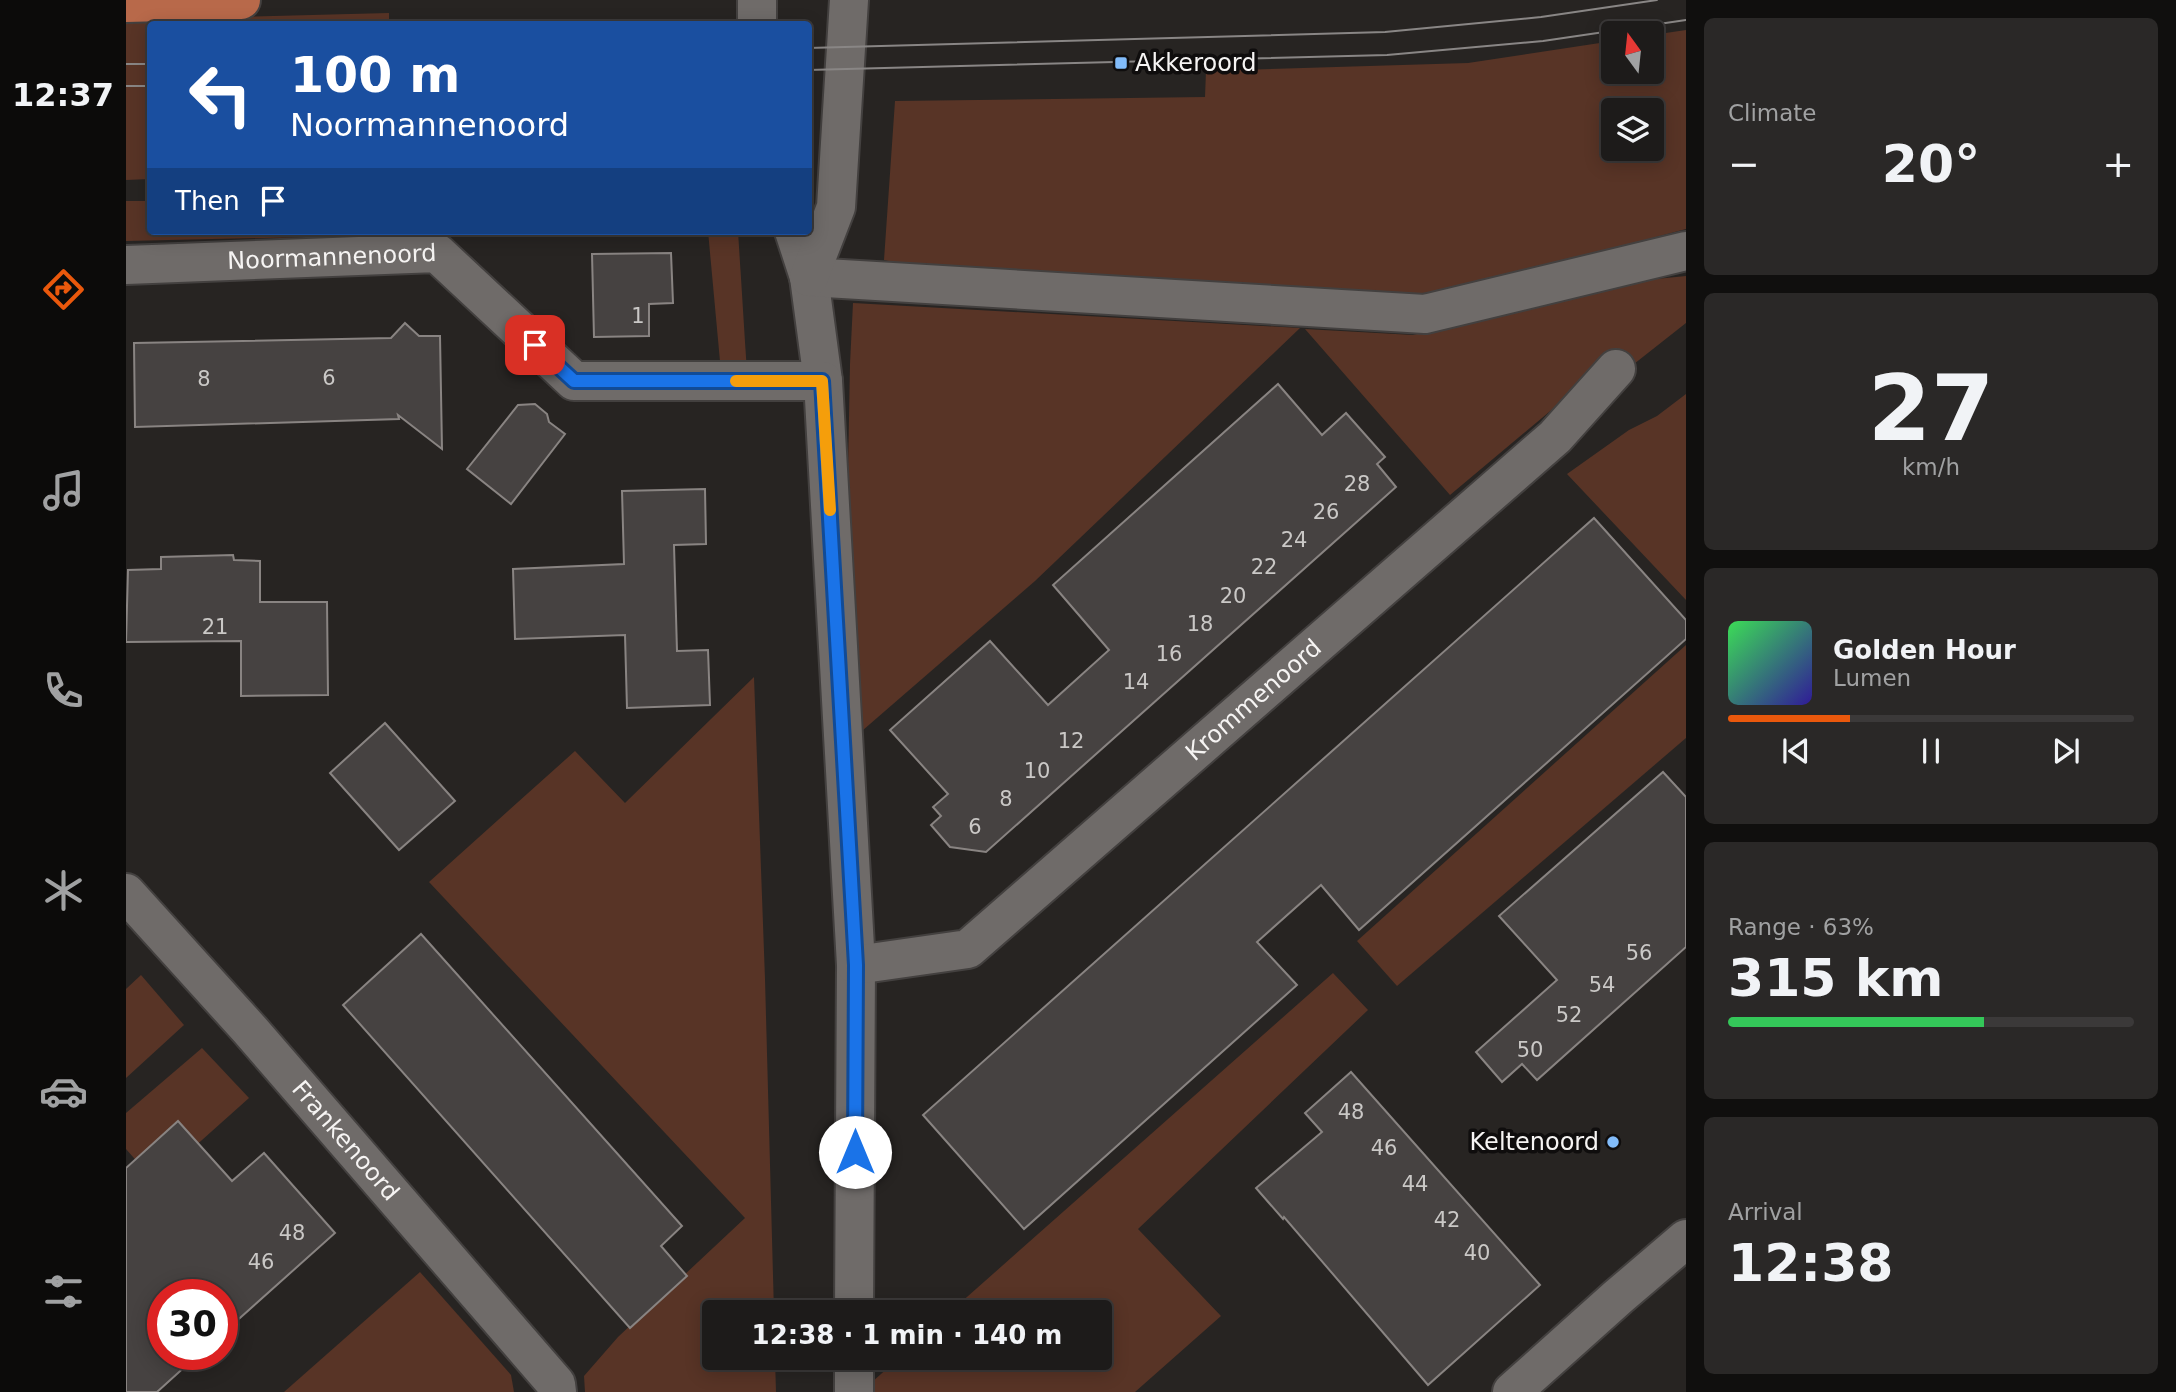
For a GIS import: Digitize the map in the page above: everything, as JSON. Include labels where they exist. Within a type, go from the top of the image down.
[{"type":"main road","points":[[126,3],[241,0]]},
{"type":"street","points":[[757,0],[757,21]]},
{"type":"street","points":[[809,277],[836,206],[849,0]]},
{"type":"street","points":[[795,235],[809,277],[822,381],[856,965],[854,1300]]},
{"type":"street","points":[[809,277],[1425,314],[1686,251]]},
{"type":"street","name":"Noormannenoord","points":[[126,265],[437,253],[574,381],[822,381]]},
{"type":"street","name":"Krommenoord","points":[[856,965],[968,949],[1555,438],[1616,369]]},
{"type":"street","name":"Frankenoord","points":[[126,893],[259,1041],[556,1384],[557,1392]]},
{"type":"street","points":[[1512,1392],[1686,1239]]},
{"type":"street","points":[[854,1370],[854,1392]]},
{"type":"shaded area","points":[[389,13],[389,21],[147,21],[147,179],[126,180],[126,20]]},
{"type":"shaded area","points":[[1686,30],[1686,229],[1462,289],[1414,294],[915,267],[884,260],[895,101],[1205,97],[1206,71],[1468,63],[1601,43],[1601,84],[1664,84],[1664,33]]},
{"type":"shaded area","points":[[126,201],[147,201],[147,235],[394,235],[126,241]]},
{"type":"shaded area","points":[[708,235],[738,235],[747,373],[721,372]]},
{"type":"shaded area","points":[[1686,276],[1686,323],[1620,375],[1573,392],[1450,495],[1305,329],[1413,335],[1646,280]]},
{"type":"shaded area","points":[[853,303],[1300,328],[1035,581],[855,737],[847,526]]},
{"type":"shaded area","points":[[1686,394],[1686,600],[1567,474]]},
{"type":"shaded area","points":[[1686,645],[1686,738],[1397,986],[1357,941]]},
{"type":"shaded area","points":[[754,677],[774,1300],[702,1300],[702,1370],[775,1370],[776,1392],[585,1392],[584,1376],[618,1337],[745,1218],[429,882],[575,751],[625,803]]},
{"type":"shaded area","points":[[1333,973],[1368,1010],[1138,1229],[1221,1316],[1135,1392],[863,1392],[886,1370],[1112,1370],[1112,1300],[964,1300]]},
{"type":"shaded area","points":[[141,975],[184,1025],[126,1078],[126,989]]},
{"type":"shaded area","points":[[202,1048],[249,1098],[155,1182],[126,1149],[126,1113]]},
{"type":"shaded area","points":[[420,1272],[511,1375],[514,1392],[284,1392]]},
{"type":"building","points":[[671,253],[673,303],[649,304],[649,336],[594,337],[592,254]]},
{"type":"building","points":[[405,323],[419,336],[440,336],[442,449],[398,415],[399,419],[135,427],[134,343],[391,338]]},
{"type":"building","points":[[1278,384],[1322,435],[1346,413],[1385,457],[1377,464],[1396,487],[986,852],[950,847],[931,825],[941,816],[933,807],[948,794],[890,730],[990,641],[1048,705],[1109,650],[1053,585]]},
{"type":"building","points":[[535,404],[547,414],[549,422],[565,434],[511,504],[467,469],[518,405]]},
{"type":"building","points":[[705,489],[706,544],[674,545],[677,651],[708,650],[710,705],[627,708],[625,635],[515,639],[513,569],[624,564],[622,491]]},
{"type":"building","points":[[1594,518],[1686,620],[1686,639],[1359,930],[1321,885],[1257,942],[1297,985],[1024,1229],[923,1115]]},
{"type":"building","points":[[233,555],[234,560],[260,561],[260,602],[327,602],[328,695],[241,696],[241,641],[126,642],[128,570],[161,569],[161,557]]},
{"type":"building","points":[[385,723],[455,801],[399,850],[330,773]]},
{"type":"building","points":[[1663,772],[1686,797],[1686,947],[1537,1080],[1522,1064],[1502,1082],[1476,1052],[1557,980],[1499,916]]},
{"type":"building","points":[[421,934],[682,1226],[661,1246],[687,1276],[630,1328],[343,1005]]},
{"type":"building","points":[[1351,1072],[1540,1285],[1428,1385],[1256,1188],[1322,1132],[1305,1113]]},
{"type":"building","points":[[178,1121],[232,1181],[264,1153],[335,1233],[238,1320],[238,1279],[147,1279],[147,1370],[181,1370],[157,1392],[126,1392],[126,1168]]},
{"type":"tram line","points":[[812,48],[1385,32],[1541,17],[1657,0]]},
{"type":"tram line","points":[[812,70],[1387,55],[1543,41],[1686,20]]},
{"type":"tram line","points":[[126,64],[147,64]]},
{"type":"tram line","points":[[126,86],[147,86]]},
{"type":"slow traffic","points":[[736,381],[822,381],[830,510]]},
{"type":"place","name":"Akkeroord","points":[[1121,63]]},
{"type":"place","name":"Keltenoord","points":[[1613,1142]]},
{"type":"route","points":[[535,345],[574,381],[822,381],[856,965],[855,1152]]}]
